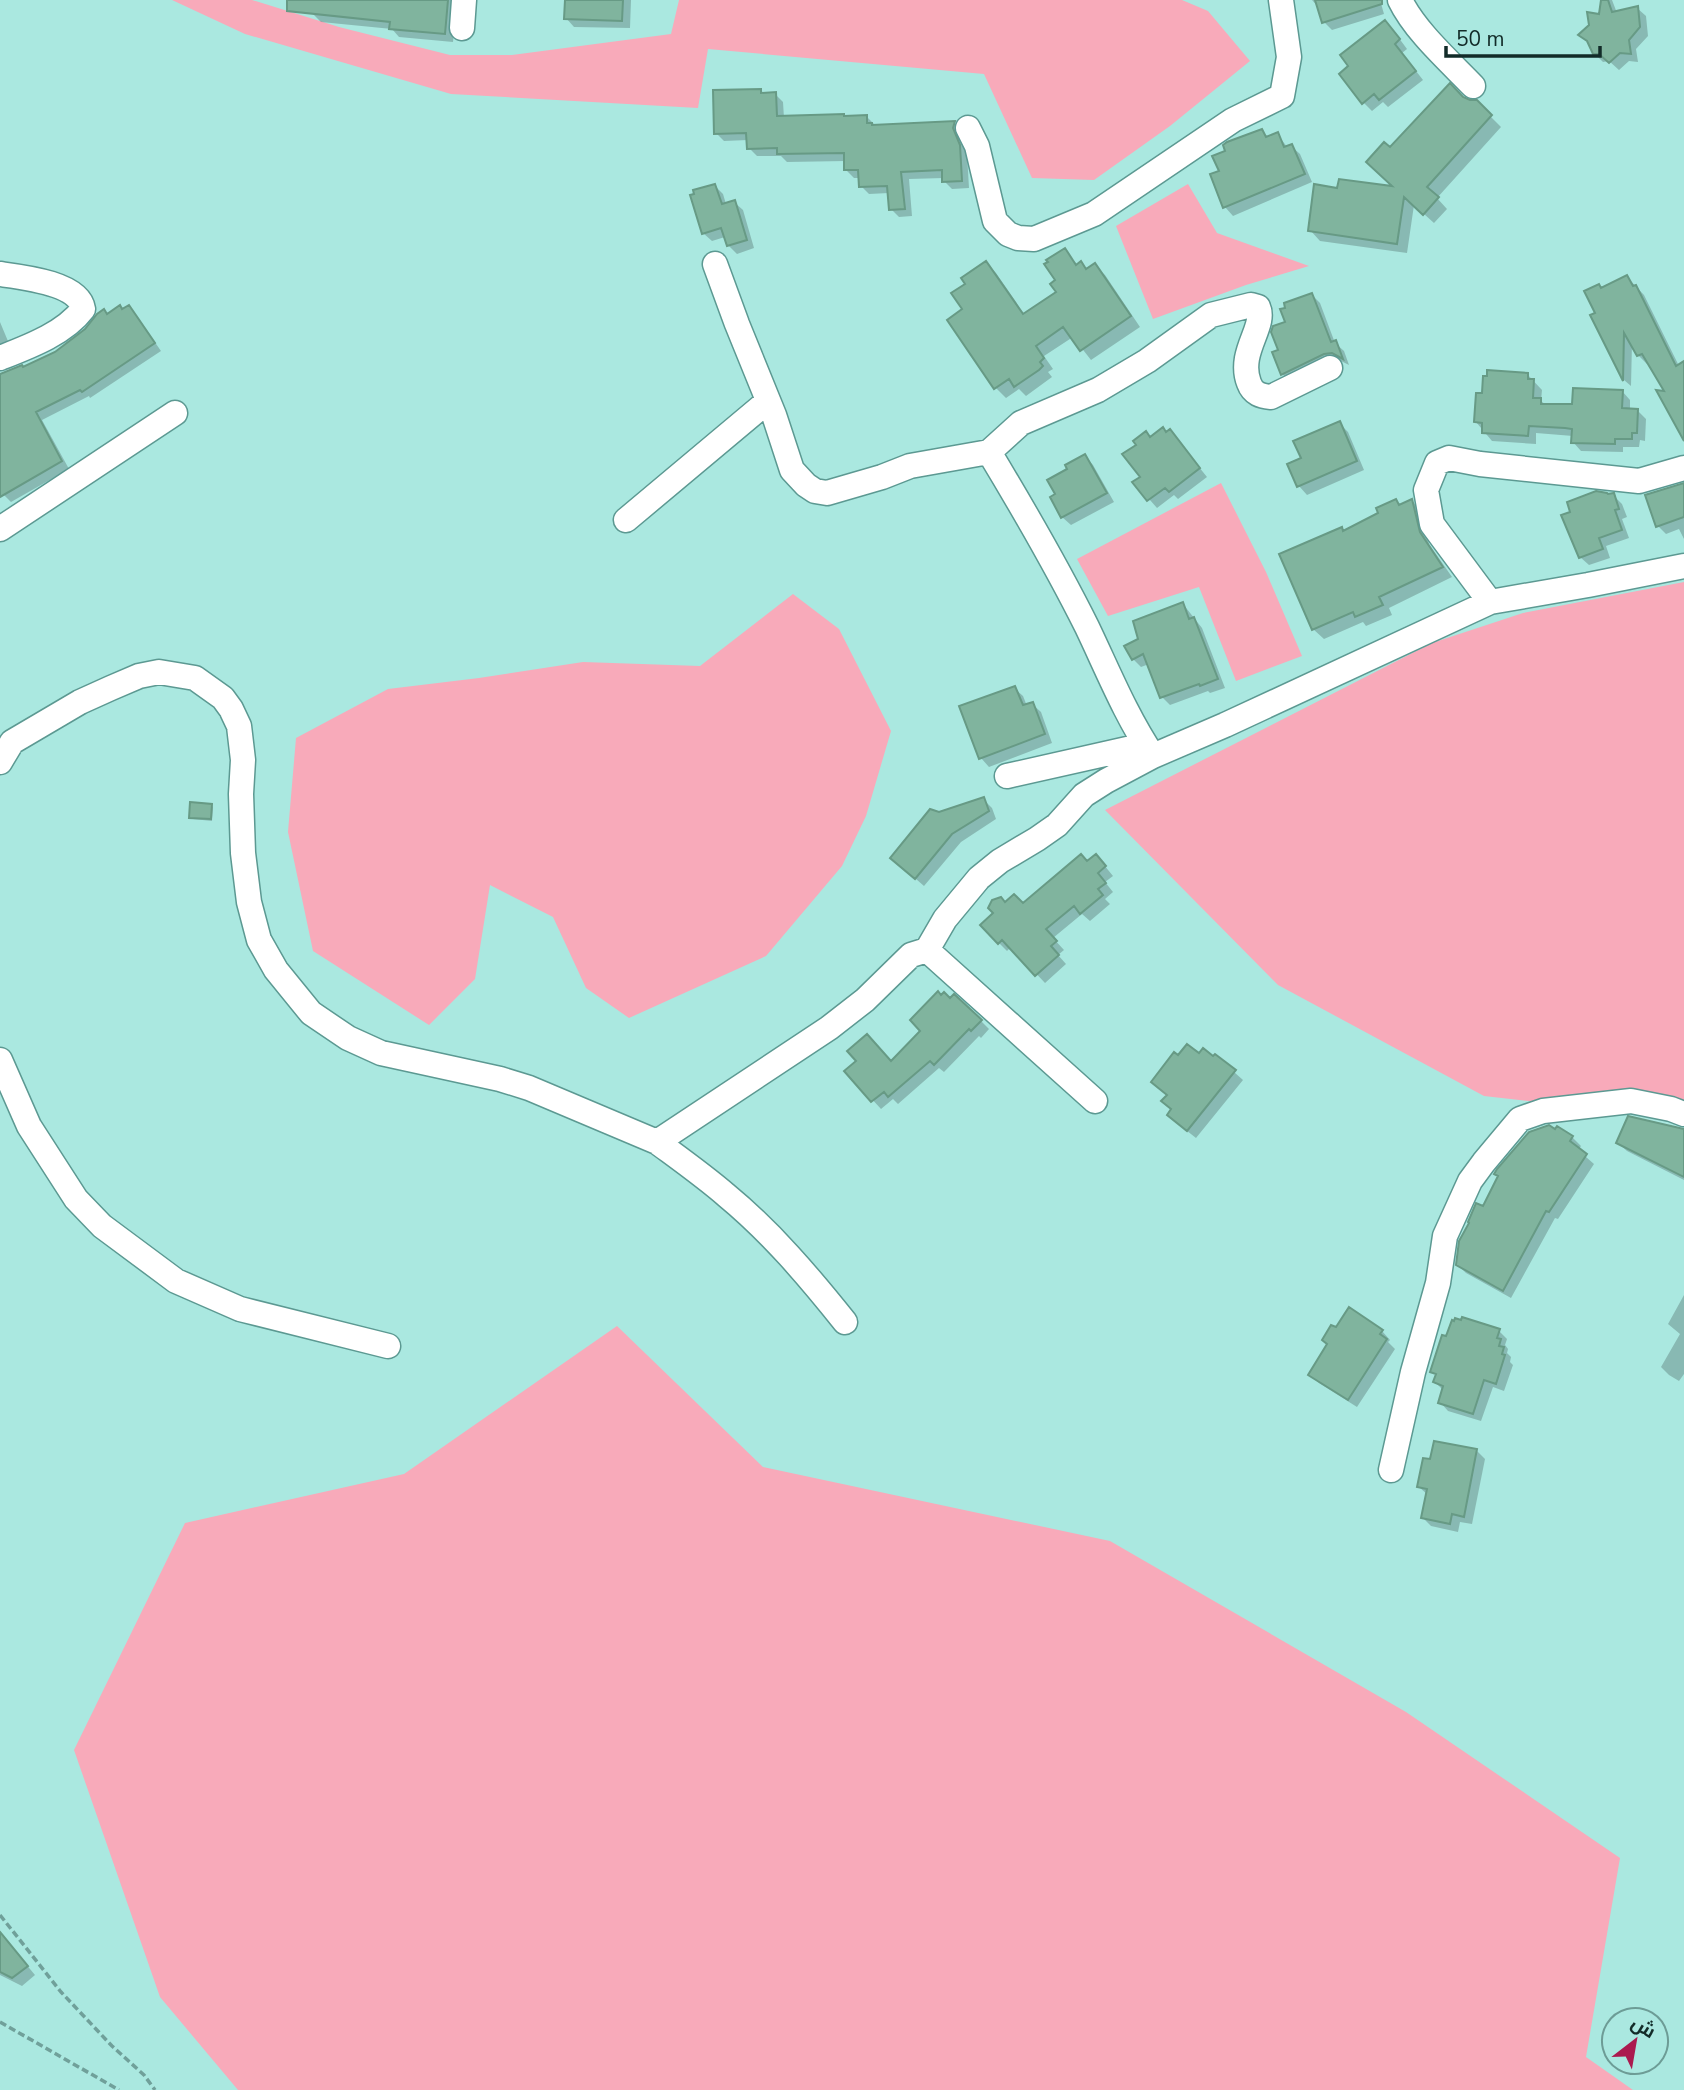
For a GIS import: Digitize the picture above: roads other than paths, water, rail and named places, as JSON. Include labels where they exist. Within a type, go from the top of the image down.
[{"type":"street","points":[[462,28],[464,0]]},
{"type":"street","points":[[968,128],[977,146],[995,221],[1008,234],[1018,239],[1034,240],[1094,214],[1233,120],[1282,96],[1289,57],[1281,0]]},
{"type":"street","points":[[1400,0],[1429,40],[1473,86]]},
{"type":"street","points":[[715,264],[792,470],[801,482],[815,491],[827,493],[910,466],[989,452],[1021,423],[1098,390],[1147,361],[1211,315],[1228,309],[1251,305],[1258,307],[1260,312],[1246,354],[1245,367],[1251,390],[1260,396],[1271,397],[1329,368]]},
{"type":"street","points":[[0,274],[30,278],[59,287],[82,302],[83,309],[76,318],[49,337],[0,358]]},
{"type":"street","points":[[626,520],[768,401]]},
{"type":"street","points":[[0,529],[175,413]]},
{"type":"street","points":[[989,452],[1035,527],[1093,639],[1137,734],[1149,751]]},
{"type":"street","points":[[1490,602],[1432,524],[1426,490],[1437,463],[1449,458],[1480,464],[1639,481],[1684,468]]},
{"type":"street","points":[[1007,776],[1149,751],[1226,725],[1490,602],[1684,566]]},
{"type":"street","points":[[0,762],[12,742],[80,702],[111,688],[139,676],[159,672],[195,678],[223,698],[239,726],[243,760],[243,853],[249,902],[259,940],[276,971],[311,1013],[348,1038],[381,1053],[529,1088],[657,1142],[727,1195],[760,1226],[793,1260],[845,1322]]},
{"type":"street","points":[[657,1142],[830,1027],[865,1000],[911,954],[927,950],[945,919],[978,878],[1057,825],[1084,795],[1149,751]]},
{"type":"street","points":[[927,950],[1095,1101]]},
{"type":"street","points":[[0,1060],[29,1126],[76,1199],[103,1226],[176,1281],[240,1309],[388,1346]]},
{"type":"street","points":[[1391,1470],[1413,1372],[1438,1283],[1445,1236],[1471,1181],[1484,1162],[1520,1119],[1543,1111],[1631,1101],[1684,1114]]}]
